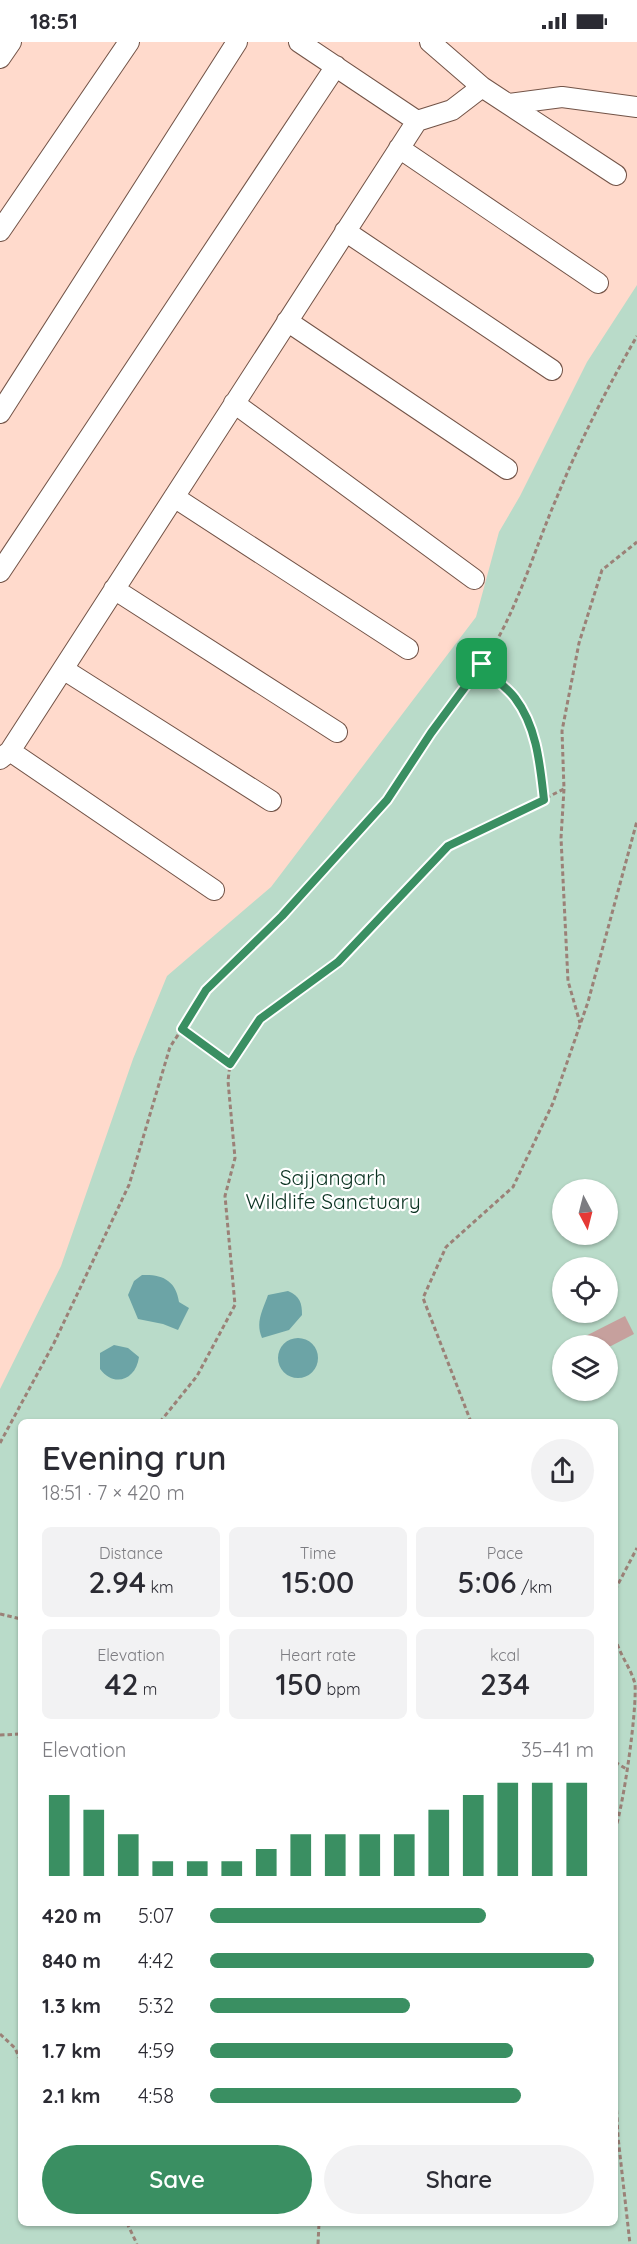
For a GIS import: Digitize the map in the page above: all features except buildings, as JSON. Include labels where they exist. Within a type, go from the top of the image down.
[{"type":"street","points":[[0,58],[11,42]]},
{"type":"street","points":[[0,231],[129,42]]},
{"type":"street","points":[[0,412],[237,42]]},
{"type":"street","points":[[299,42],[417,120]]},
{"type":"street","points":[[430,42],[482,87],[616,175]]},
{"type":"street","points":[[0,572],[336,66]]},
{"type":"street","points":[[214,890],[5,755],[63,669],[417,120],[452,110],[482,87]]},
{"type":"street","points":[[508,104],[562,97],[637,107]]},
{"type":"street","points":[[399,148],[598,284]]},
{"type":"street","points":[[345,231],[552,370]]},
{"type":"street","points":[[287,321],[507,469]]},
{"type":"street","points":[[234,403],[474,579]]},
{"type":"street","points":[[174,496],[408,649]]},
{"type":"street","points":[[114,589],[337,732]]},
{"type":"street","points":[[63,669],[271,801]]},
{"type":"path","points":[[0,1443],[54,1343],[129,1185],[170,1047],[206,990],[282,916],[387,800],[431,733],[498,641],[557,496],[600,400],[637,336]]},
{"type":"path","points":[[580,1024],[568,981],[561,838],[564,789],[562,731],[579,643],[602,570],[637,542]]},
{"type":"path","points":[[482,664],[489,674],[514,697],[530,723],[544,800]]},
{"type":"path","points":[[162,1419],[197,1376],[235,1305],[225,1196],[235,1158],[228,1081],[230,1064],[260,1019],[338,962],[448,846],[564,789]]},
{"type":"path","points":[[470,1419],[423,1298],[446,1247],[513,1187],[553,1103],[580,1024],[637,821]]},
{"type":"path","points":[[182,1029],[230,1064]]},
{"type":"path","points":[[618,1584],[637,1548]]},
{"type":"path","points":[[0,1614],[18,1618]]},
{"type":"path","points":[[618,1650],[636,1684],[636,1718],[618,1816]]},
{"type":"path","points":[[0,1735],[18,1734]]},
{"type":"path","points":[[618,1764],[628,1770]]},
{"type":"path","points":[[0,2034],[15,2048],[18,2055]]},
{"type":"path","points":[[618,2104],[618,2137],[630,2244]]},
{"type":"path","points":[[128,2226],[137,2244]]},
{"type":"path","points":[[318,2244],[319,2226]]},
{"type":"green space","name":"Sajjangarh Wildlife Sanctuary","points":[[637,285],[637,2244],[0,2244],[0,1389],[61,1266],[133,1059],[167,976],[271,887],[476,617],[499,532],[520,496],[587,362]]},
{"type":"water","points":[[142,1275],[167,1280],[175,1289],[179,1302],[189,1308],[178,1330],[163,1324],[138,1319],[128,1295],[134,1281]]},
{"type":"water","points":[[288,1291],[300,1300],[302,1315],[289,1330],[262,1338],[259,1327],[268,1295]]},
{"type":"water","points":[[298,1338],[312,1344],[318,1358],[312,1372],[298,1378],[284,1372],[278,1358],[284,1344]]},
{"type":"water","points":[[114,1345],[128,1348],[139,1357],[134,1371],[124,1379],[112,1378],[100,1369],[100,1353]]},
{"type":"route","points":[[482,664],[489,674],[514,697],[530,723],[544,800],[448,846],[338,962],[260,1019],[230,1064],[182,1029],[206,990],[282,916],[387,800],[431,733],[482,664]]}]
